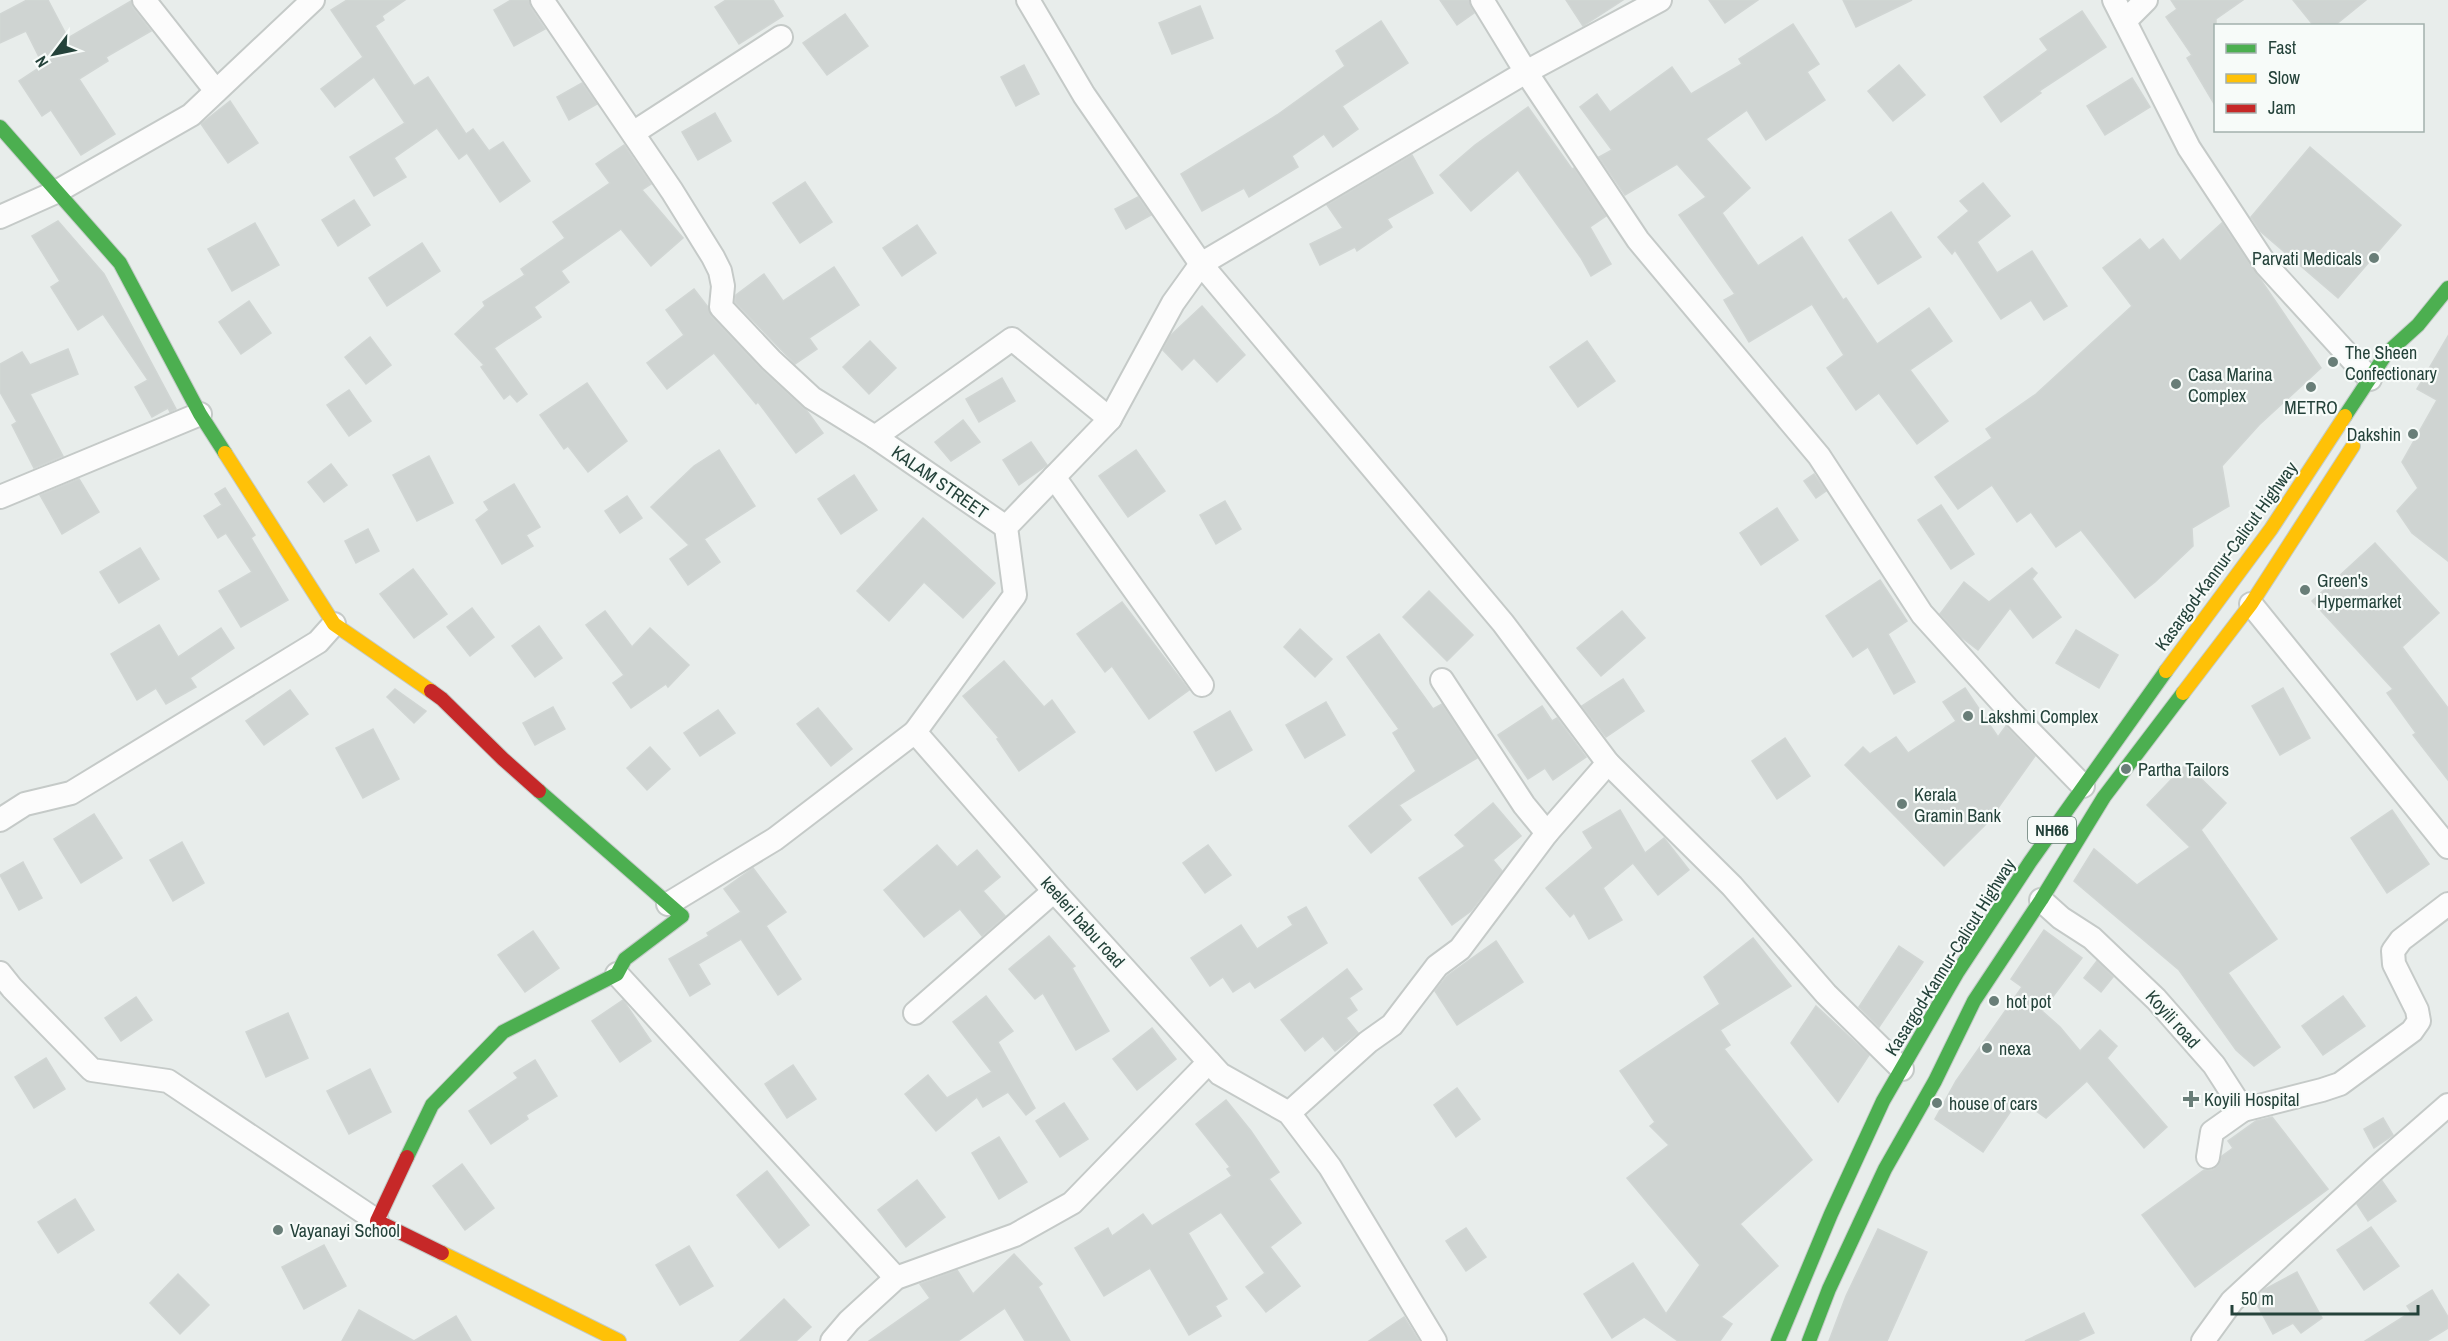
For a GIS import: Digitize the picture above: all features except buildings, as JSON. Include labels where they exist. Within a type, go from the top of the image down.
[{"type":"main road","points":[[0,128],[120,263],[200,414],[334,624],[442,699],[502,759],[682,915],[625,959],[617,974],[503,1032],[432,1105],[377,1221],[619,1341]]},
{"type":"main road","points":[[2409,352],[2448,288]]},
{"type":"main road","name":"Kasargod-Kannur-Calicut Highway","points":[[1778,1341],[1831,1214],[1884,1101],[1957,973],[2083,786],[2271,529],[2386,354],[2432,317]]},
{"type":"main road","name":"NH66","points":[[1809,1341],[1829,1289],[1885,1169],[1935,1082],[1974,1001],[2041,900],[2104,797],[2251,604],[2358,439]]},
{"type":"street","points":[[144,0],[216,91]]},
{"type":"street","points":[[0,217],[56,192],[191,115],[313,0]]},
{"type":"street","points":[[542,0],[633,133],[781,37]]},
{"type":"street","points":[[1028,0],[1084,95],[1201,264],[1503,623],[1608,762],[1732,886],[1826,994],[1902,1069]]},
{"type":"street","points":[[1482,0],[1526,72],[1638,240],[1819,456],[1922,614],[2007,708],[2083,786]]},
{"type":"street","points":[[668,904],[775,839],[915,732],[1015,595],[1006,527],[1110,419],[1173,303],[1201,264],[1526,72],[1660,0]]},
{"type":"street","points":[[2114,0],[2189,148],[2266,265],[2370,379]]},
{"type":"street","points":[[2125,21],[2146,0]]},
{"type":"street","name":"KALAM STREET","points":[[633,133],[713,257],[720,271],[723,286],[721,307],[771,360],[812,398],[875,437],[1006,527]]},
{"type":"street","points":[[875,437],[1012,339],[1110,419]]},
{"type":"street","points":[[0,497],[200,414]]},
{"type":"street","points":[[1054,477],[1202,685]]},
{"type":"street","points":[[2251,604],[2448,847]]},
{"type":"street","points":[[0,820],[25,804],[71,793],[318,642],[334,624]]},
{"type":"street","points":[[1442,681],[1524,805],[1547,834]]},
{"type":"street","name":"keeleri babu road","points":[[915,732],[1054,891],[1220,1074],[1289,1113],[1330,1167],[1435,1341]]},
{"type":"street","points":[[1289,1113],[1368,1042],[1392,1025],[1437,966],[1460,949],[1547,834],[1608,762]]},
{"type":"street","points":[[915,1013],[1054,891]]},
{"type":"street","name":"Koyili road","points":[[2041,900],[2061,918],[2092,938],[2156,999],[2214,1065],[2243,1110]]},
{"type":"street","points":[[2208,1157],[2212,1132],[2243,1110],[2340,1084],[2412,1030],[2419,1021],[2417,1010],[2394,964],[2393,951],[2401,940],[2448,904]]},
{"type":"street","points":[[0,973],[92,1070],[168,1081],[377,1221]]},
{"type":"street","points":[[617,974],[896,1278]]},
{"type":"street","points":[[832,1341],[849,1321],[896,1278],[1015,1235],[1072,1203],[1209,1062]]},
{"type":"street","points":[[2203,1341],[2232,1301],[2376,1168],[2448,1106]]},
{"type":"traffic: fast","points":[[0,127],[120,263],[200,414],[225,453]]},
{"type":"traffic: fast","points":[[2345,416],[2386,354],[2418,325],[2448,288]]},
{"type":"traffic: fast","points":[[1778,1341],[1831,1214],[1883,1101],[1957,973],[2030,862],[2166,671]]},
{"type":"traffic: fast","points":[[1809,1341],[1829,1289],[1885,1169],[1935,1081],[1974,1001],[2041,900],[2104,797],[2183,693]]},
{"type":"traffic: fast","points":[[407,1157],[432,1105],[503,1032],[617,974],[625,959],[682,916],[539,791]]},
{"type":"traffic: slow","points":[[2166,671],[2271,529],[2345,416]]},
{"type":"traffic: slow","points":[[2183,693],[2251,604],[2353,446]]},
{"type":"traffic: slow","points":[[225,453],[334,624],[431,691]]},
{"type":"traffic: slow","points":[[442,1253],[619,1341]]},
{"type":"traffic: jam","points":[[431,691],[539,791]]},
{"type":"traffic: jam","points":[[407,1157],[377,1221],[442,1253]]},
{"type":"place","name":"Parvati Medicals","points":[[2374,258]]},
{"type":"place","name":"The Sheen Confectionary","points":[[2333,362]]},
{"type":"place","name":"Casa Marina Complex","points":[[2176,384]]},
{"type":"place","name":"METRO","points":[[2311,387]]},
{"type":"place","name":"Dakshin","points":[[2413,434]]},
{"type":"place","name":"Green's Hypermarket","points":[[2305,590]]},
{"type":"place","name":"Lakshmi Complex","points":[[1968,716]]},
{"type":"place","name":"Partha Tailors","points":[[2126,769]]},
{"type":"place","name":"Kerala Gramin Bank","points":[[1902,804]]},
{"type":"place","name":"hot pot","points":[[1994,1001]]},
{"type":"place","name":"nexa","points":[[1987,1048]]},
{"type":"place","name":"Koyili Hospital","points":[[2191,1099]]},
{"type":"place","name":"house of cars","points":[[1937,1103]]},
{"type":"place","name":"Vayanayi School","points":[[278,1230]]}]
